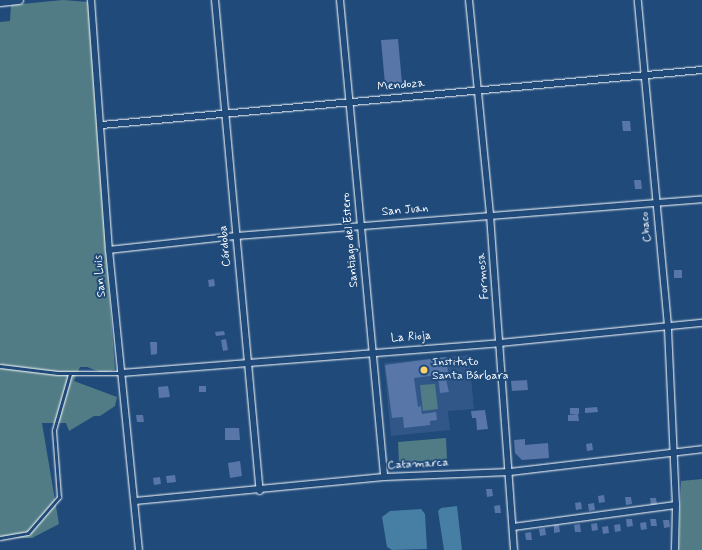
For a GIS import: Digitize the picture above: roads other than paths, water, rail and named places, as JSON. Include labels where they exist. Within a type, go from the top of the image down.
[{"type":"street","points":[[0,2],[19,0]]},
{"type":"street","name":"San Luis","points":[[91,0],[102,125],[109,250],[139,550]]},
{"type":"street","name":"Córdoba","points":[[215,0],[260,490]]},
{"type":"street","name":"Santiago del Estero","points":[[340,0],[351,101],[384,477]]},
{"type":"street","name":"Formosa","points":[[469,0],[490,215],[510,472],[514,550]]},
{"type":"street","name":"Chaco","points":[[638,0],[655,202],[668,326],[676,505],[675,549]]},
{"type":"street","name":"Mendoza","points":[[102,125],[645,74],[702,70]]},
{"type":"street","name":"San Juan","points":[[109,250],[236,236],[702,199]]},
{"type":"street","name":"La Rioja","points":[[121,373],[500,343],[702,323]]},
{"type":"street","name":"Catamarca","points":[[135,501],[384,477],[510,472],[673,451],[702,449]]},
{"type":"street","points":[[513,527],[676,505]]},
{"type":"lane","points":[[0,366],[70,374],[121,373]]},
{"type":"lane","points":[[0,538],[28,533],[59,497],[54,430],[70,374]]},
{"type":"place","name":"Instituto Santa Bárbara","points":[[424,370]]}]
